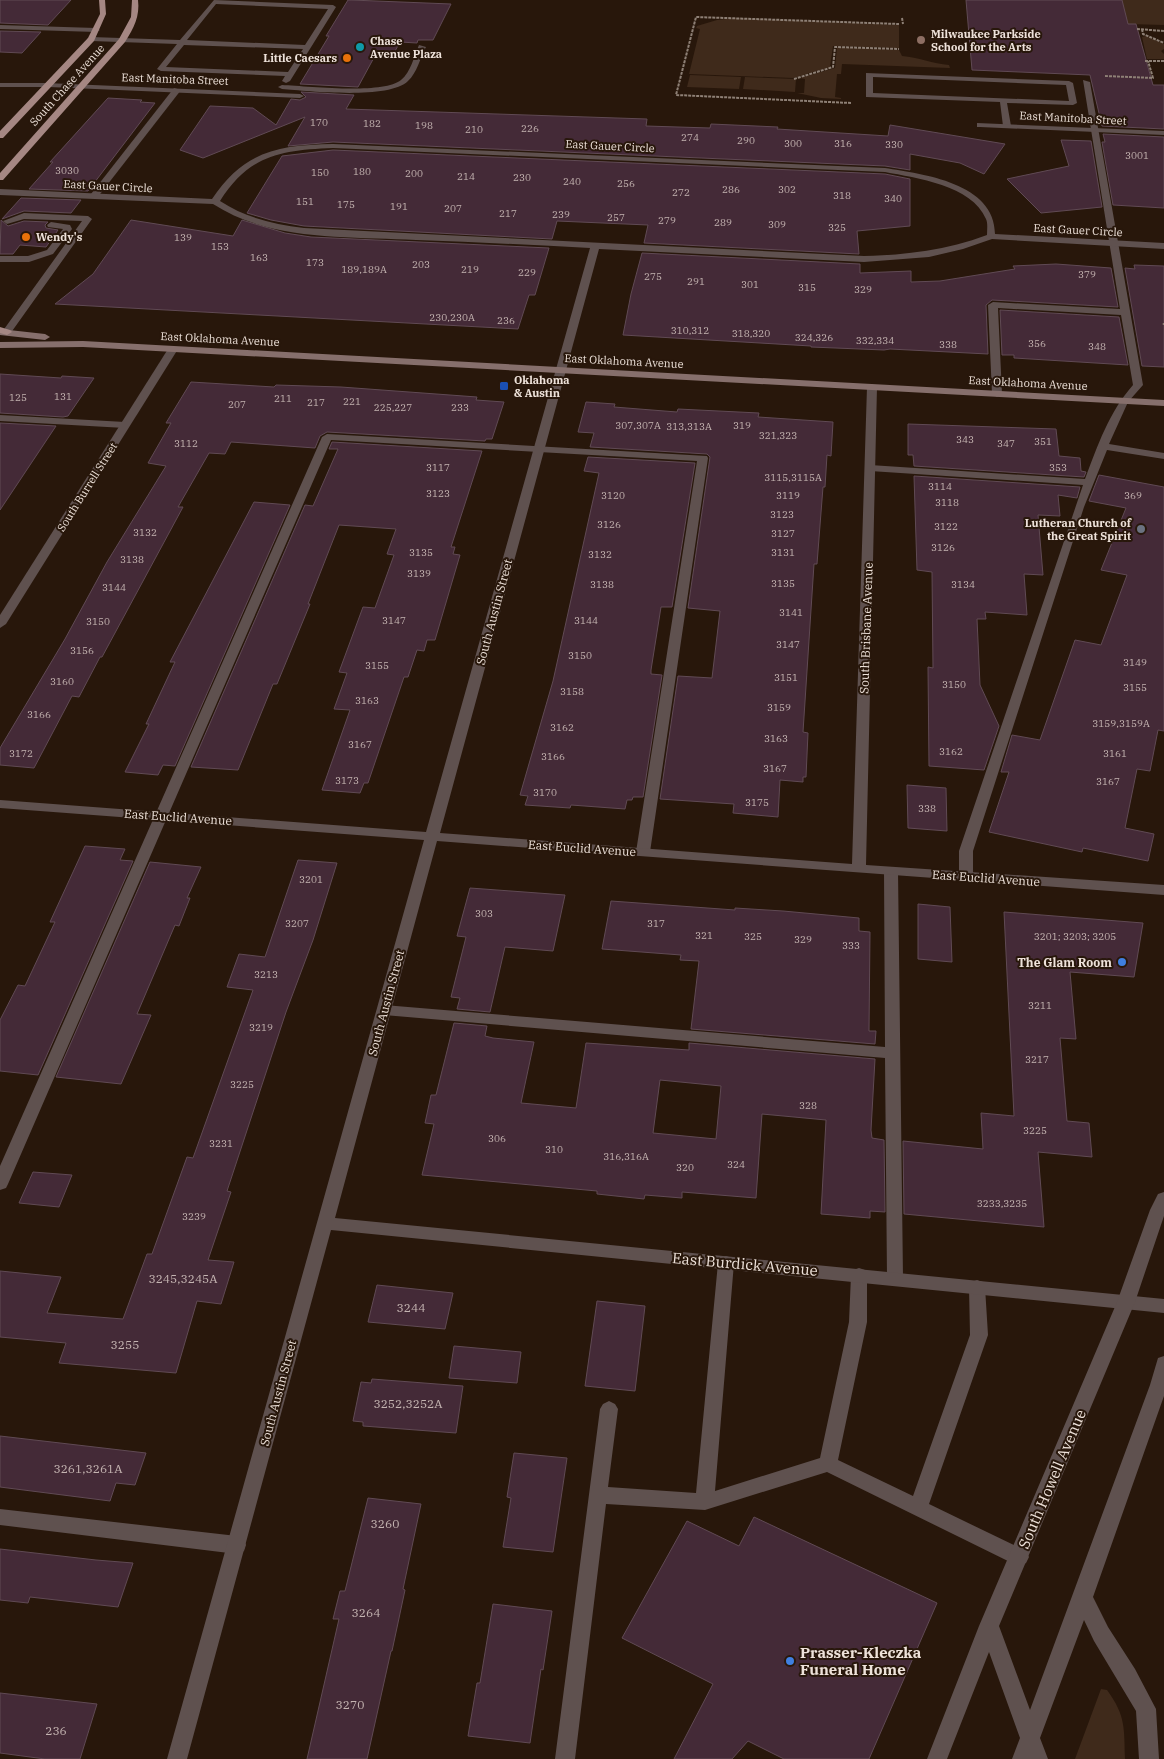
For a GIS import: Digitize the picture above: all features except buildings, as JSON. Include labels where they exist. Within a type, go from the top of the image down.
[{"type":"main road","name":"South Chase Avenue","points":[[0,136],[91,39],[103,14],[102,0]]},
{"type":"main road","name":"South Chase Avenue","points":[[0,178],[122,40],[133,23],[136,9],[135,0]]},
{"type":"main road","name":"East Oklahoma Avenue","points":[[2,332],[83,344]]},
{"type":"main road","name":"East Oklahoma Avenue","points":[[0,345],[83,344],[1164,403]]},
{"type":"street","points":[[280,91],[333,7],[214,2],[161,69],[290,74]]},
{"type":"street","points":[[0,27],[96,30]]},
{"type":"street","points":[[91,39],[307,48]]},
{"type":"street","points":[[280,91],[360,90],[394,86],[404,81],[422,47]]},
{"type":"street","points":[[869,75],[1069,83],[1073,103],[1003,100],[869,95],[869,75]]},
{"type":"street","points":[[966,876],[966,851],[1078,507],[1124,401],[1138,385],[1086,82]]},
{"type":"street","name":"East Manitoba Street","points":[[0,84],[177,90],[280,91],[300,96]]},
{"type":"street","points":[[94,196],[177,90]]},
{"type":"street","points":[[1003,100],[1007,126]]},
{"type":"street","name":"East Manitoba Street","points":[[980,125],[1164,133]]},
{"type":"street","name":"East Gauer Circle","points":[[215,202],[223,188],[239,171],[260,158],[292,150],[328,146],[375,147],[884,170],[930,178],[962,192],[978,202],[991,220],[991,236]]},
{"type":"street","name":"East Gauer Circle","points":[[0,192],[215,202],[232,214],[256,224],[290,229],[864,259],[906,258],[938,254],[968,246],[991,236],[1164,246]]},
{"type":"street","points":[[2,332],[44,266],[88,219],[24,216],[3,221]]},
{"type":"street","points":[[0,258],[29,259],[50,252],[68,229],[62,225],[3,221]]},
{"type":"street","name":"South Austin Street","points":[[177,1759],[595,246]]},
{"type":"street","points":[[0,264],[44,266]]},
{"type":"street","points":[[997,394],[993,305],[1125,312]]},
{"type":"street","name":"South Burrell Street","points":[[0,624],[173,349]]},
{"type":"street","name":"South Brisbane Avenue","points":[[859,869],[872,387]]},
{"type":"street","points":[[0,418],[125,425]]},
{"type":"street","points":[[0,1184],[328,437],[703,458],[643,852]]},
{"type":"street","points":[[1103,446],[1163,456]]},
{"type":"street","points":[[870,468],[1089,482]]},
{"type":"street","name":"East Euclid Avenue","points":[[0,804],[859,869],[1164,890]]},
{"type":"street","points":[[891,871],[895,1278]]},
{"type":"street","points":[[384,1010],[893,1053]]},
{"type":"street","name":"South Howell Avenue","points":[[937,1759],[989,1626],[1126,1302],[1164,1198]]},
{"type":"street","name":"East Burdick Avenue","points":[[325,1223],[1164,1306]]},
{"type":"street","points":[[706,1502],[726,1263]]},
{"type":"street","points":[[828,1464],[858,1322],[859,1275]]},
{"type":"street","points":[[918,1509],[979,1335],[977,1287]]},
{"type":"street","points":[[1022,1759],[1084,1597],[1159,1385],[1164,1363]]},
{"type":"street","points":[[564,1759],[609,1409]]},
{"type":"street","points":[[598,1495],[706,1502],[828,1464],[1019,1557]]},
{"type":"street","points":[[0,1517],[236,1545]]},
{"type":"street","points":[[1084,1597],[1102,1634],[1146,1709],[1149,1759]]},
{"type":"street","points":[[989,1626],[1038,1759]]},
{"type":"path","points":[[853,103],[676,95],[696,17],[901,24],[902,18]]},
{"type":"path","points":[[1137,29],[1164,30]]},
{"type":"path","points":[[1142,29],[1143,34],[1164,43]]},
{"type":"path","points":[[794,79],[833,67],[835,47],[899,49]]},
{"type":"path","points":[[1145,60],[1164,61]]},
{"type":"shaded area","points":[[1122,0],[1164,0],[1164,25],[1128,24]]},
{"type":"shaded area","points":[[735,18],[899,25],[899,48],[833,46],[830,67],[793,78],[689,74],[700,29],[696,28],[697,26],[717,20]]},
{"type":"shaded area","points":[[1146,36],[1164,44],[1164,49],[1161,51],[1164,54],[1164,59],[1147,59],[1142,37]]},
{"type":"shaded area","points":[[837,47],[899,50],[902,56],[949,65],[950,68],[842,64],[841,74],[837,74],[835,97],[841,99],[821,98],[797,93],[804,93],[805,79],[800,78],[835,68]]},
{"type":"shaded area","points":[[690,75],[741,77],[739,89],[687,87]]},
{"type":"shaded area","points":[[745,77],[796,79],[795,92],[743,89]]},
{"type":"shaded area","points":[[1101,1689],[1107,1690],[1121,1715],[1124,1730],[1125,1759],[1075,1759]]},
{"type":"place","name":"Milwaukee Parkside School for the Arts","points":[[921,40]]},
{"type":"place","name":"Chase Avenue Plaza","points":[[360,47]]},
{"type":"place","name":"Little Caesars","points":[[347,58]]},
{"type":"place","name":"Wendy's","points":[[26,237]]},
{"type":"place","name":"Oklahoma & Austin","points":[[504,386]]},
{"type":"place","name":"Lutheran Church of the Great Spirit","points":[[1141,529]]},
{"type":"place","name":"The Glam Room","points":[[1122,962]]},
{"type":"place","name":"Prasser-Kleczka Funeral Home","points":[[790,1661]]}]
